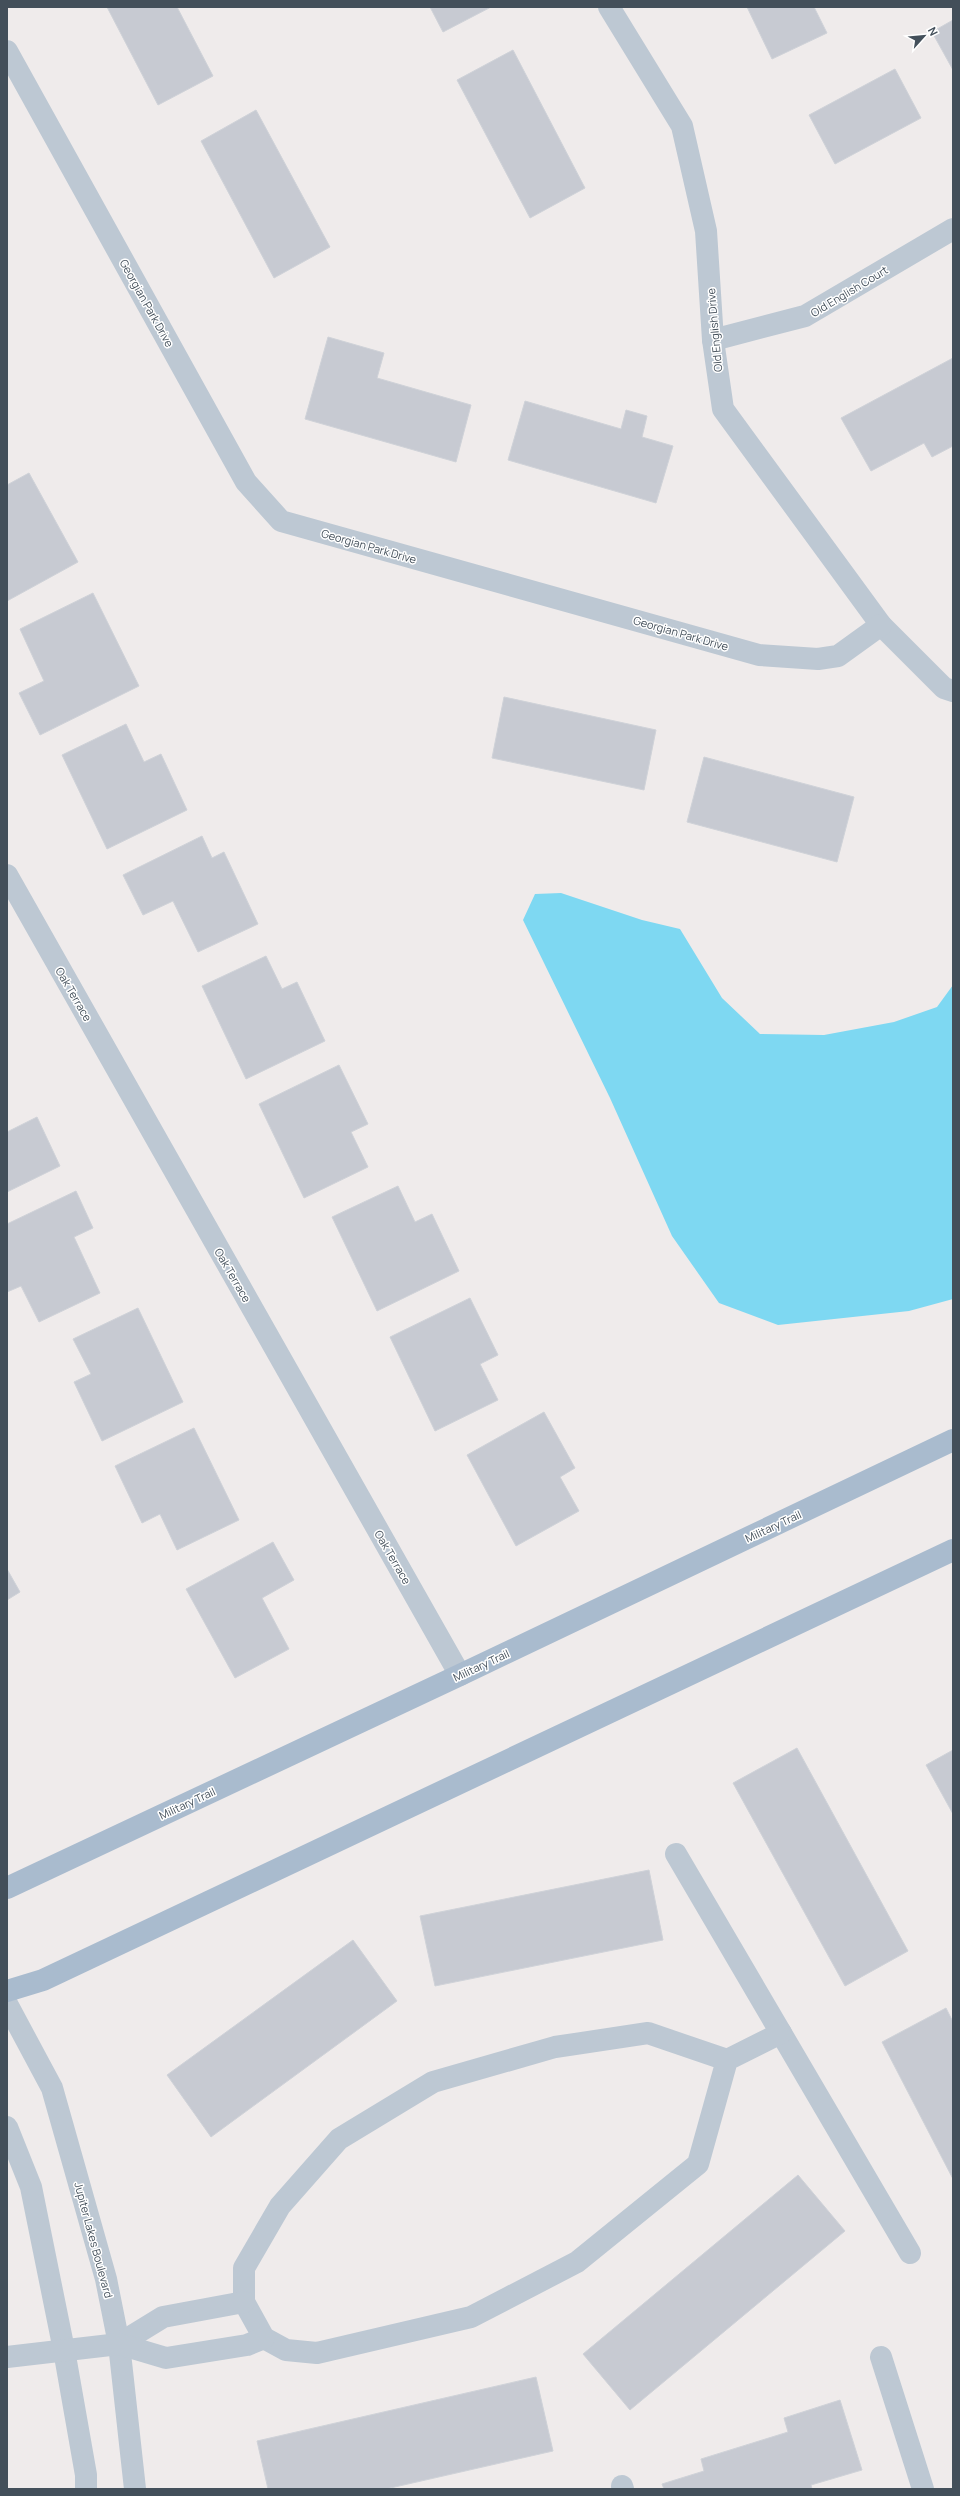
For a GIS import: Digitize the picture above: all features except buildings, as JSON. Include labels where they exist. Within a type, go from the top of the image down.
[{"type":"main road","name":"Military Trail","points":[[7,1888],[460,1676],[953,1440]]},
{"type":"main road","points":[[7,1991],[43,1980],[953,1550]]},
{"type":"street","name":"Old English Drive","points":[[609,7],[682,126],[706,231],[713,340],[723,409],[881,625]]},
{"type":"street","name":"Georgian Park Drive","points":[[7,51],[246,482],[281,521],[759,655],[818,659],[838,656],[881,625]]},
{"type":"street","name":"Old English Court","points":[[713,340],[805,316],[953,229]]},
{"type":"street","points":[[881,625],[944,688],[953,691]]},
{"type":"street","name":"Oak Terrace","points":[[7,876],[460,1676]]},
{"type":"street","points":[[676,1854],[910,2253]]},
{"type":"street","name":"Jupiter Lakes Boulevard","points":[[7,2004],[52,2088],[106,2279],[118,2344],[135,2489]]},
{"type":"street","points":[[727,2060],[698,2164],[577,2262],[471,2317],[317,2353],[286,2350],[264,2338],[244,2302],[244,2268],[280,2206],[339,2139],[433,2082],[555,2047],[648,2033],[727,2060],[781,2033]]},
{"type":"street","points":[[7,2127],[31,2187],[64,2350],[86,2475],[86,2489]]},
{"type":"street","points":[[118,2344],[163,2317],[244,2302]]},
{"type":"street","points":[[7,2357],[118,2344],[166,2358],[247,2345],[264,2338]]},
{"type":"street","points":[[880,2357],[923,2489]]},
{"type":"water","points":[[561,893],[642,920],[680,929],[722,998],[760,1034],[824,1035],[894,1022],[937,1007],[953,985],[953,1299],[909,1311],[778,1325],[719,1303],[672,1236],[610,1098],[523,920],[535,894]]}]
